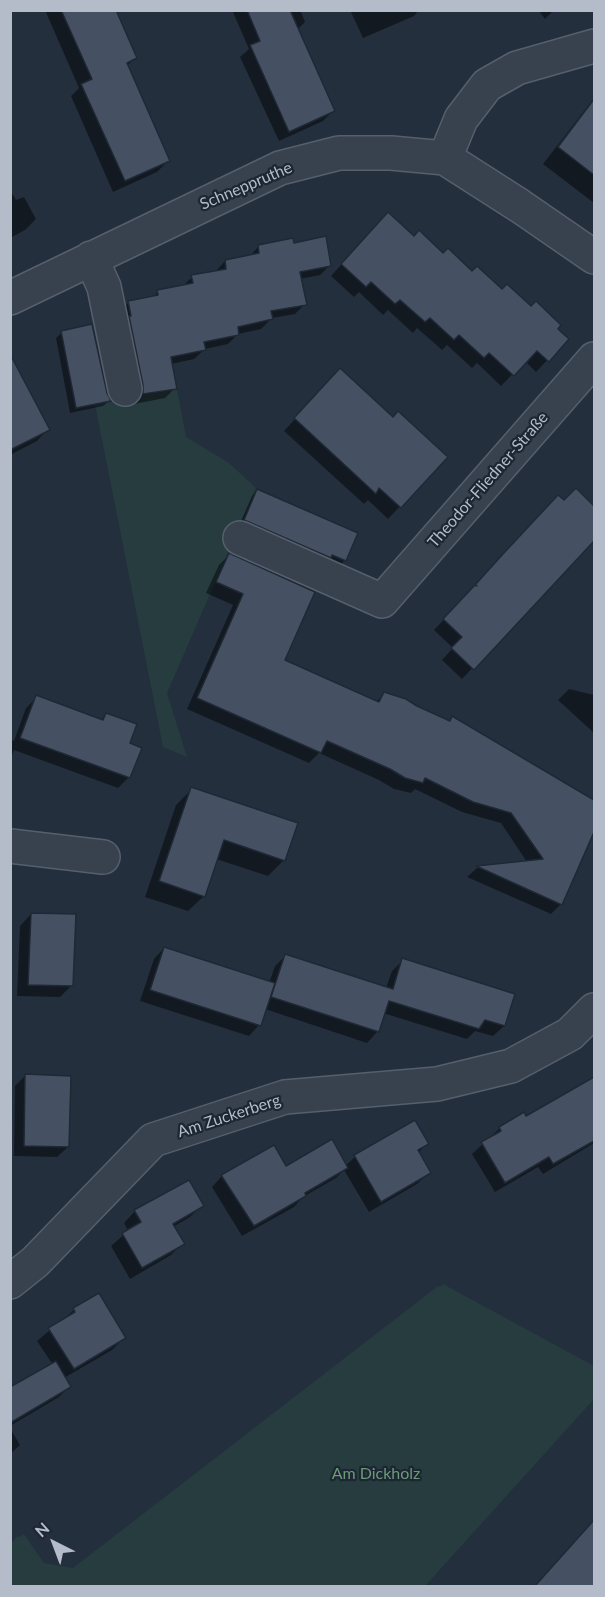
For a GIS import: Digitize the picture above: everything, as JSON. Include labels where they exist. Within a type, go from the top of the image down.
[{"type":"street","points":[[594,46],[517,68],[487,86],[461,119],[445,158],[594,257]]},
{"type":"street","name":"Schneppruthe","points":[[10,298],[280,168],[339,153],[391,153],[445,158]]},
{"type":"street","points":[[91,258],[104,287],[125,389]]},
{"type":"street","name":"Theodor-Fliedner-Straße","points":[[240,538],[382,601],[594,360]]},
{"type":"street","points":[[10,846],[103,857]]},
{"type":"street","name":"Am Zuckerberg","points":[[10,1282],[35,1262],[153,1140],[285,1097],[437,1084],[511,1066],[570,1034],[594,1010]]},
{"type":"green space","points":[[177,389],[186,437],[229,463],[256,488],[167,693],[187,757],[163,747],[95,404]]},
{"type":"green space","name":"Am Dickholz","points":[[443,1284],[594,1366],[594,1399],[425,1586],[11,1586],[11,1543],[18,1536],[24,1534],[44,1563],[73,1568]]},
{"type":"building","points":[[61,10],[116,10],[137,58],[127,63],[170,161],[125,181],[81,84],[92,79]]},
{"type":"building","points":[[247,10],[290,10],[335,111],[289,132],[250,45],[260,41]]},
{"type":"building","points":[[594,99],[594,175],[558,147]]},
{"type":"building","points":[[388,212],[414,236],[419,230],[443,253],[448,248],[472,271],[477,266],[502,289],[507,284],[531,306],[536,301],[561,325],[558,329],[569,339],[549,362],[537,351],[514,376],[489,353],[484,358],[459,335],[454,340],[430,318],[425,322],[400,300],[395,304],[371,282],[366,287],[341,264]]},
{"type":"building","points":[[326,236],[331,266],[300,272],[307,305],[271,311],[273,319],[238,327],[239,335],[204,342],[206,350],[171,357],[177,389],[143,394],[128,301],[158,295],[157,290],[193,283],[191,275],[226,269],[225,260],[259,253],[258,245],[293,238],[294,243]]},
{"type":"building","points":[[92,324],[107,393],[111,401],[76,408],[61,331]]},
{"type":"building","points":[[10,354],[50,430],[10,450]]},
{"type":"building","points":[[340,368],[393,417],[398,411],[448,457],[401,508],[379,488],[376,494],[294,418]]},
{"type":"building","points":[[576,488],[594,506],[594,541],[474,670],[451,648],[462,637],[443,619],[558,495],[564,500]]},
{"type":"building","points":[[257,489],[358,533],[346,561],[332,555],[331,558],[244,520]]},
{"type":"building","points":[[229,553],[315,592],[285,660],[379,702],[384,692],[406,699],[450,721],[452,716],[594,800],[594,832],[562,905],[476,866],[543,859],[511,813],[473,802],[425,778],[423,783],[405,778],[327,741],[321,753],[197,698],[243,594],[216,582]]},
{"type":"building","points":[[36,695],[103,720],[106,713],[137,724],[130,743],[142,748],[130,778],[20,738]]},
{"type":"building","points":[[191,787],[298,823],[285,861],[224,840],[205,897],[159,881]]},
{"type":"building","points":[[31,913],[76,914],[73,986],[28,985]]},
{"type":"building","points":[[164,947],[275,983],[261,1026],[150,990]]},
{"type":"building","points":[[285,954],[393,989],[402,958],[515,994],[505,1026],[485,1020],[479,1029],[389,1001],[379,1032],[271,997]]},
{"type":"building","points":[[25,1074],[71,1076],[69,1147],[24,1146]]},
{"type":"building","points":[[594,1077],[594,1141],[553,1164],[549,1157],[505,1183],[481,1142],[501,1131],[499,1127],[524,1112],[526,1116]]},
{"type":"building","points":[[415,1120],[429,1144],[418,1150],[431,1173],[381,1202],[354,1155]]},
{"type":"building","points":[[332,1139],[348,1168],[254,1226],[221,1175],[274,1145],[286,1166]]},
{"type":"building","points":[[189,1180],[204,1206],[173,1224],[185,1244],[142,1268],[122,1233],[141,1222],[134,1210]]},
{"type":"building","points":[[99,1293],[126,1338],[74,1369],[48,1328],[75,1312],[73,1308]]},
{"type":"building","points":[[56,1361],[71,1387],[10,1423],[10,1387]]},
{"type":"building","points":[[594,1520],[594,1587],[534,1587]]}]
